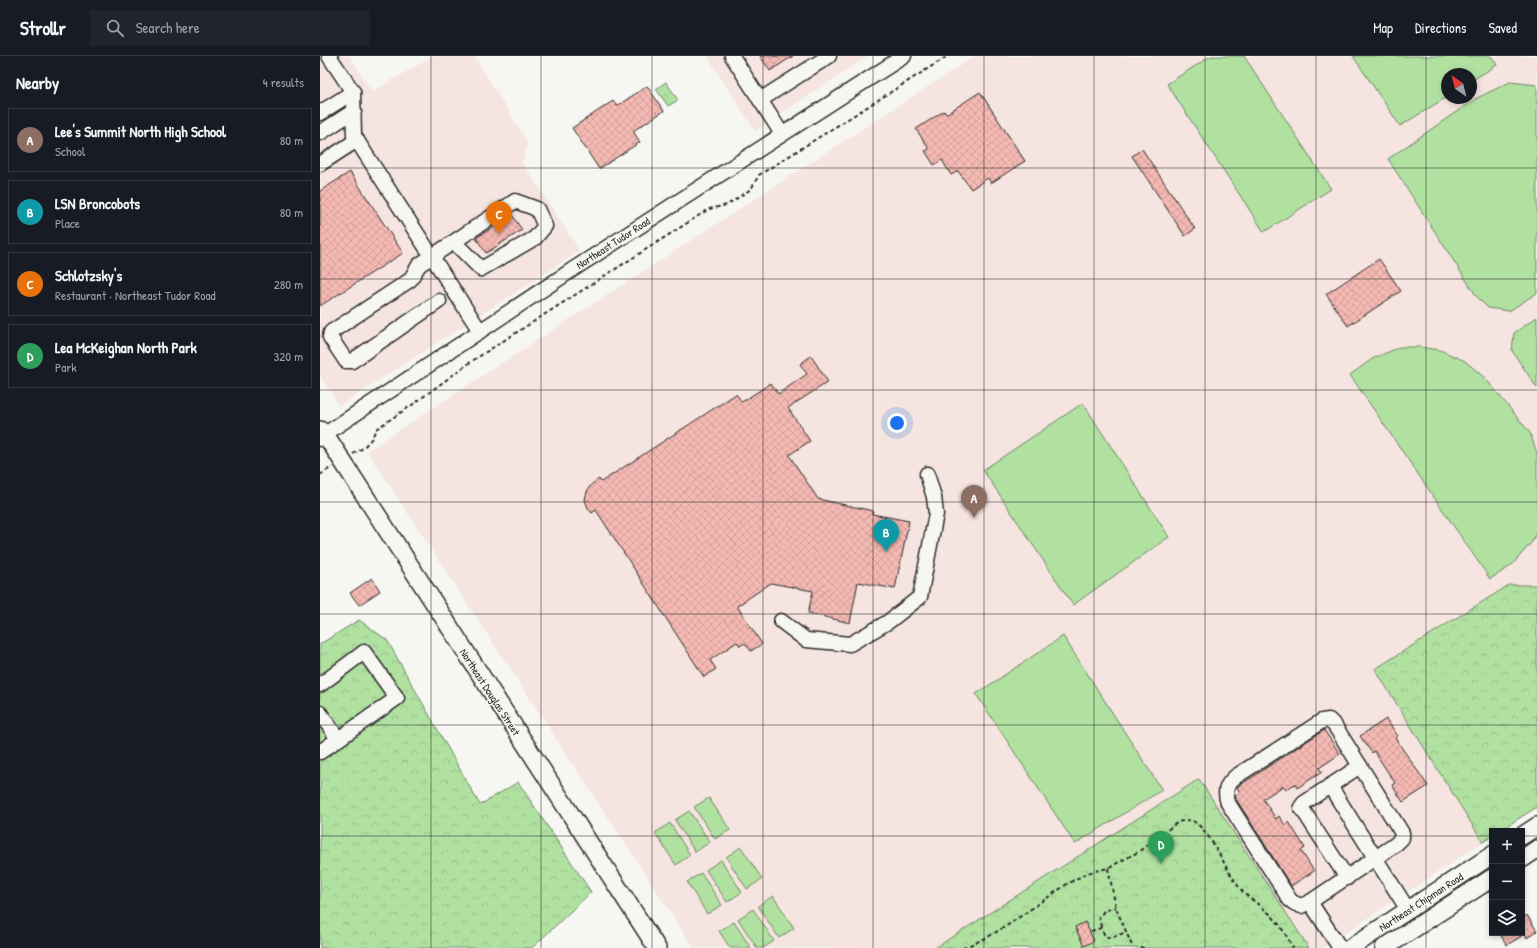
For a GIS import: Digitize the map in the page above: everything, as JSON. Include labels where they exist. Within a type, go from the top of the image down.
[{"type":"main road","name":"Northeast Douglas Street","points":[[321,432],[342,461],[658,948]]},
{"type":"main road","points":[[1525,834],[1537,826]]},
{"type":"main road","points":[[1525,857],[1537,849]]},
{"type":"main road","name":"Northeast Chipman Road","points":[[1350,948],[1489,857]]},
{"type":"main road","name":"Northeast Chipman Road","points":[[1384,948],[1489,880]]},
{"type":"street","points":[[329,56],[353,92],[354,136],[480,331]]},
{"type":"street","points":[[732,56],[782,134]]},
{"type":"street","points":[[760,100],[829,56]]},
{"type":"street","name":"Northeast Tudor Road","points":[[321,432],[480,331],[904,56]]},
{"type":"street","points":[[320,114],[353,92]]},
{"type":"street","points":[[320,133],[354,111]]},
{"type":"street","points":[[320,164],[357,140]]},
{"type":"street","points":[[439,301],[352,361],[346,361],[330,337],[331,332],[410,280],[419,265],[515,201],[537,209],[545,226],[535,238],[481,269],[454,242]]},
{"type":"street","points":[[781,621],[806,640],[850,644],[888,622],[920,597],[936,514],[934,497],[927,474]]},
{"type":"street","points":[[320,685],[364,652],[396,698],[320,752]]},
{"type":"street","points":[[320,713],[338,739]]},
{"type":"street","points":[[1329,720],[1335,726],[1360,766],[1402,833],[1402,838],[1396,844],[1310,902],[1301,906],[1294,904],[1228,803],[1225,795],[1229,782],[1235,776],[1322,721],[1329,720]]},
{"type":"street","points":[[1346,878],[1301,807],[1304,803],[1360,766]]},
{"type":"street","points":[[1330,786],[1408,910]]},
{"type":"street","points":[[1310,902],[1340,948]]},
{"type":"path","points":[[320,475],[363,448],[372,438],[376,429],[412,405],[472,361],[709,209],[727,205],[751,189],[759,175],[948,56]]},
{"type":"path","points":[[963,948],[986,938],[1008,925],[1067,884],[1087,873],[1108,868],[1138,852],[1178,822],[1186,820],[1193,821],[1203,831],[1216,848],[1239,887],[1266,910],[1285,932],[1293,948]]},
{"type":"path","points":[[1108,868],[1116,907],[1133,948]]},
{"type":"path","points":[[1116,907],[1104,911],[1099,917],[1101,928],[1105,936],[1111,938],[1126,932]]},
{"type":"path","points":[[1091,931],[1101,928]]},
{"type":"shaded area","points":[[320,56],[349,56],[372,92],[433,56],[474,56],[528,143],[522,162],[580,251],[339,406],[320,375]]},
{"type":"shaded area","points":[[707,56],[868,56],[755,131]]},
{"type":"shaded area","points":[[975,56],[1537,56],[1537,585],[1508,585],[1375,669],[1483,842],[1323,948],[1307,948],[1199,779],[935,948],[694,948],[367,451]]},
{"type":"green space","points":[[1211,56],[1244,56],[1331,189],[1264,232],[1167,84]]},
{"type":"green space","points":[[1353,56],[1491,56],[1497,65],[1477,77],[1477,68],[1441,68],[1441,101],[1400,126]]},
{"type":"green space","points":[[666,82],[678,100],[668,106],[656,89]]},
{"type":"green space","points":[[1510,82],[1537,85],[1537,293],[1509,311],[1488,308],[1477,297],[1388,159],[1468,104],[1477,104],[1477,98]]},
{"type":"green space","points":[[1537,317],[1537,388],[1512,351],[1514,333]]},
{"type":"green space","points":[[1400,347],[1419,347],[1440,350],[1465,361],[1486,379],[1530,433],[1537,453],[1537,530],[1532,542],[1511,566],[1490,579],[1350,375],[1372,359]]},
{"type":"green space","points":[[1083,403],[1169,537],[1073,605],[983,470]]},
{"type":"green space","points":[[1509,585],[1537,585],[1537,807],[1504,828],[1489,828],[1489,838],[1483,842],[1375,669]]},
{"type":"green space","points":[[359,620],[387,640],[480,805],[518,782],[591,892],[532,948],[320,948],[320,644]]},
{"type":"green space","points":[[1063,636],[1162,790],[1075,844],[976,694]]},
{"type":"green space","points":[[1199,779],[1309,948],[935,948]]},
{"type":"green space","points":[[709,798],[730,830],[715,839],[694,807]]},
{"type":"green space","points":[[689,811],[710,842],[695,852],[675,820]]},
{"type":"green space","points":[[670,823],[690,855],[676,865],[655,833]]},
{"type":"green space","points":[[741,847],[762,879],[747,889],[726,857]]},
{"type":"green space","points":[[721,860],[742,892],[727,902],[706,870]]},
{"type":"green space","points":[[701,873],[722,905],[707,914],[687,882]]},
{"type":"green space","points":[[773,896],[794,928],[779,938],[758,906]]},
{"type":"green space","points":[[753,909],[774,941],[763,948],[757,948],[738,919]]},
{"type":"green space","points":[[734,922],[751,948],[730,948],[719,931]]},
{"type":"building","points":[[760,56],[793,56],[770,71]]},
{"type":"building","points":[[647,86],[664,111],[633,131],[640,142],[599,169],[572,128],[613,101],[617,106]]},
{"type":"building","points":[[980,92],[1025,161],[991,183],[988,178],[971,189],[958,171],[951,175],[942,160],[934,165],[925,151],[929,149],[916,129],[944,111],[946,114]]},
{"type":"building","points":[[1142,149],[1195,229],[1185,236],[1132,156]]},
{"type":"building","points":[[350,172],[403,253],[320,306],[320,191]]},
{"type":"building","points":[[512,215],[522,230],[486,253],[476,238]]},
{"type":"building","points":[[1379,259],[1401,291],[1348,326],[1326,294]]},
{"type":"building","points":[[811,356],[828,382],[788,408],[810,441],[789,455],[818,499],[873,511],[872,514],[909,521],[895,589],[858,582],[850,623],[808,613],[813,591],[771,583],[737,606],[762,644],[751,651],[745,643],[740,646],[737,642],[710,660],[716,669],[704,677],[596,510],[592,513],[588,508],[585,500],[588,489],[599,479],[601,482],[736,394],[742,402],[771,383],[778,394],[807,374],[800,364]]},
{"type":"building","points":[[372,578],[380,591],[359,605],[350,593]]},
{"type":"building","points":[[1386,719],[1398,736],[1395,738],[1428,786],[1403,802],[1392,785],[1395,783],[1374,751],[1372,753],[1360,736]]},
{"type":"building","points":[[1324,730],[1340,754],[1319,768],[1322,772],[1297,788],[1295,784],[1286,789],[1283,786],[1263,799],[1276,819],[1279,816],[1285,825],[1289,822],[1305,848],[1301,851],[1314,871],[1291,886],[1235,796],[1240,793],[1237,787]]},
{"type":"building","points":[[1527,915],[1537,931],[1527,938],[1525,934],[1525,917]]},
{"type":"building","points":[[1085,922],[1094,941],[1084,946],[1075,927]]},
{"type":"building","points":[[1501,936],[1522,936],[1507,945]]},
{"type":"place","name":"Schlotzsky's","points":[[499,234]]},
{"type":"place","name":"Lee's Summit North High School","points":[[974,518]]},
{"type":"place","name":"LSN Broncobots","points":[[886,552]]},
{"type":"place","name":"Lea McKeighan North Park","points":[[1161,864]]}]
